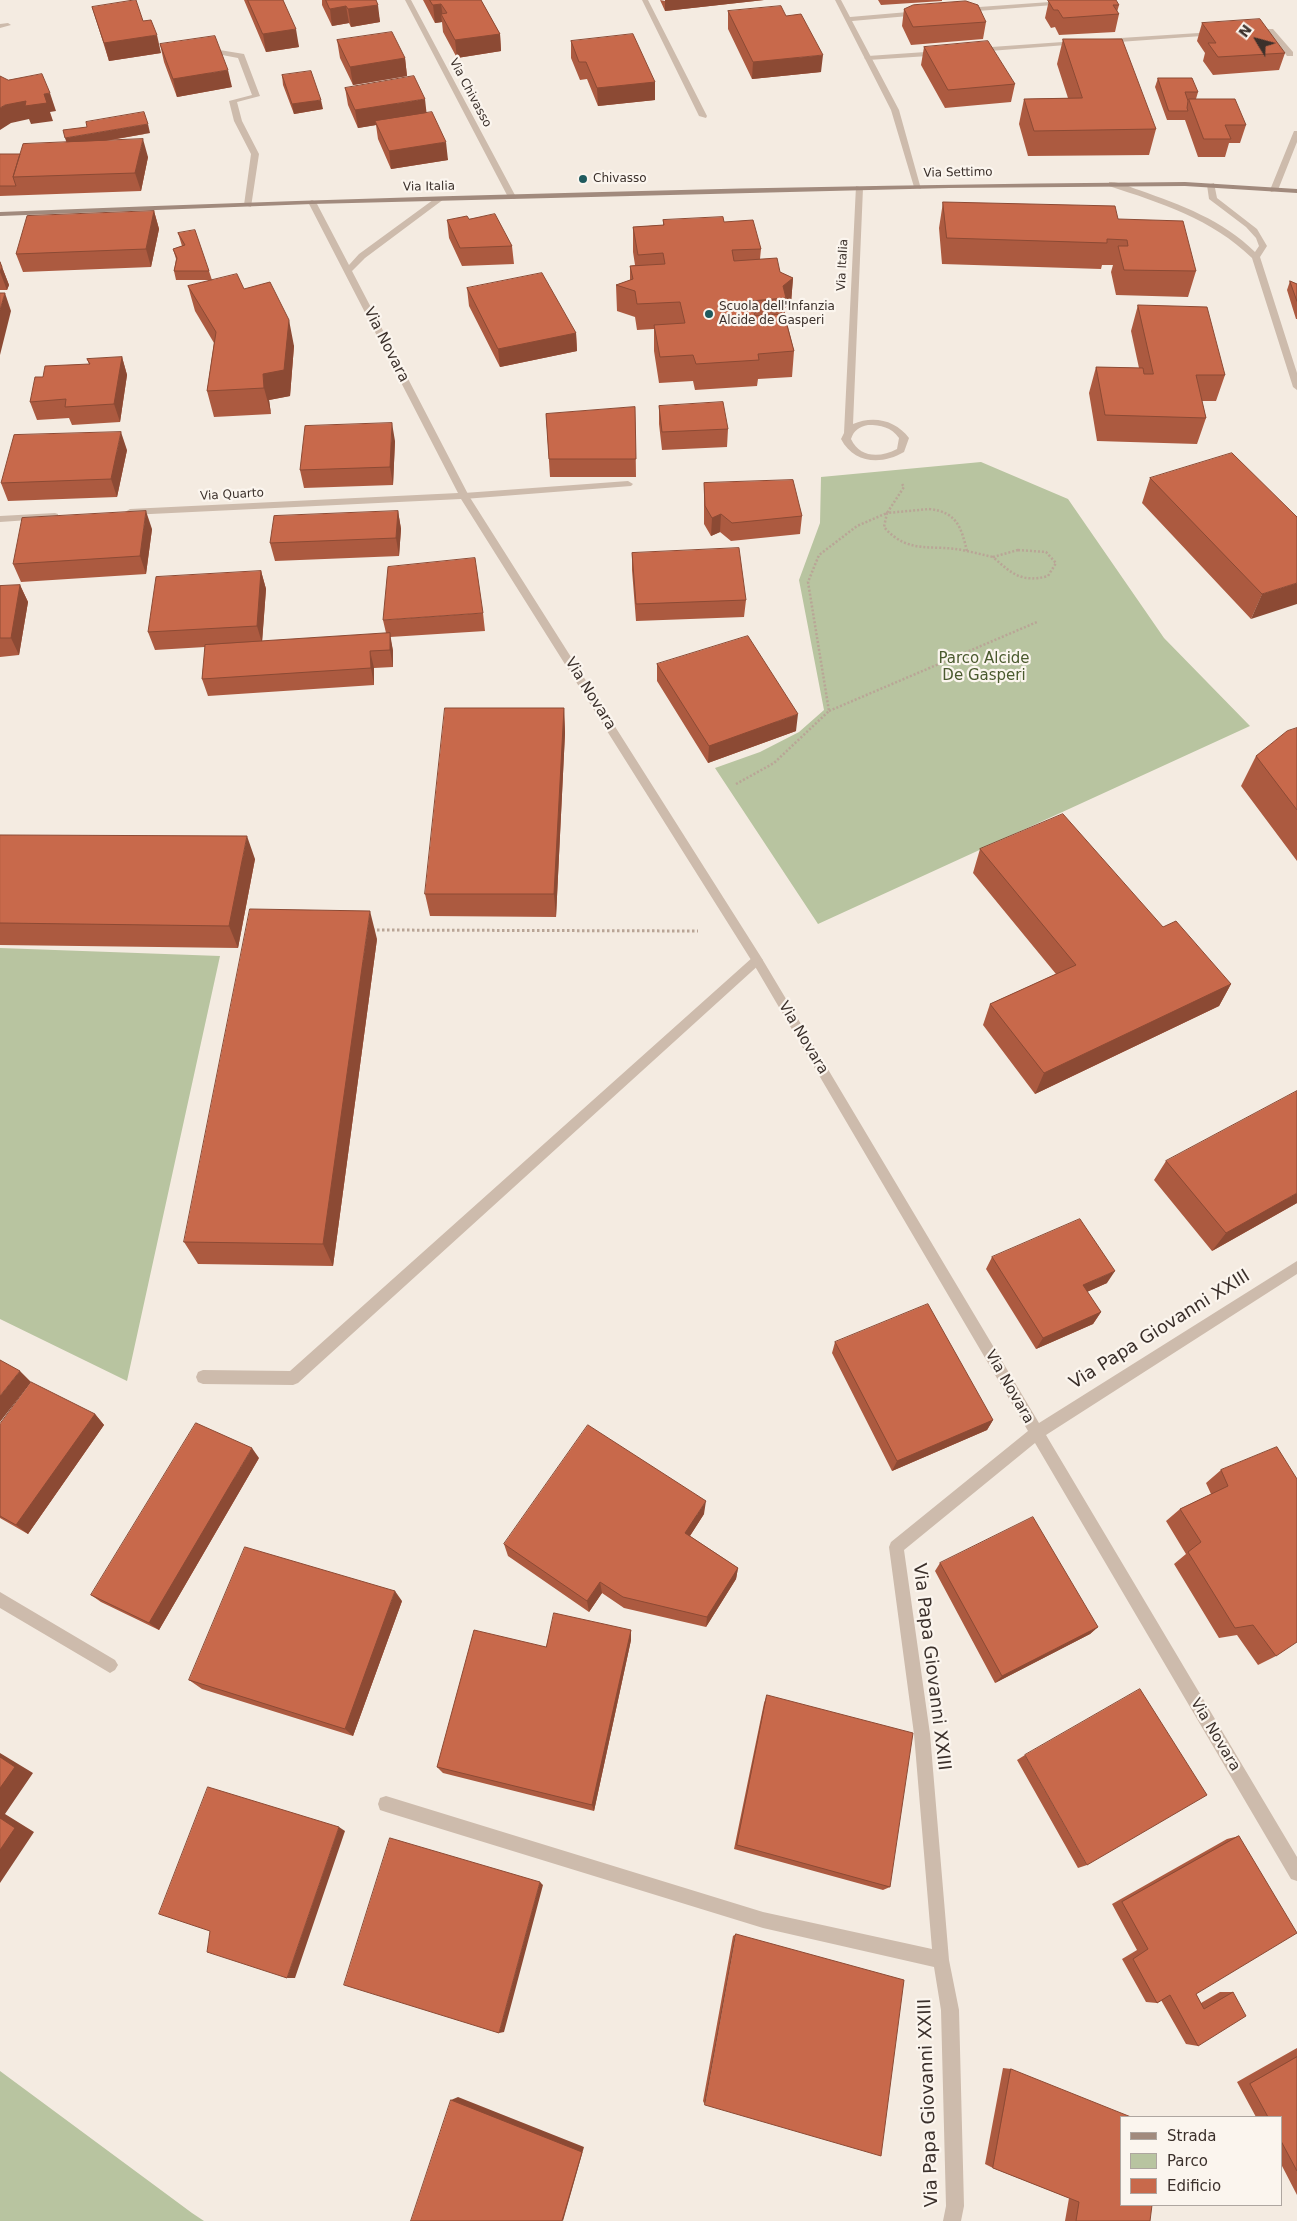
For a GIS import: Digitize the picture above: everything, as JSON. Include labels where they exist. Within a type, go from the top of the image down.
[{"type":"street","name":"Via Chivasso","points":[[408,0],[512,197]]},
{"type":"street","points":[[645,0],[703,116]]},
{"type":"street","name":"Via Settimo","points":[[838,0],[895,110],[918,187],[1112,184],[1211,185],[1297,191]]},
{"type":"street","points":[[956,11],[1076,2]]},
{"type":"street","points":[[847,19],[927,13]]},
{"type":"street","points":[[0,26],[8,25]]},
{"type":"street","points":[[1242,32],[1271,30],[1290,54]]},
{"type":"street","points":[[1094,42],[1222,33]]},
{"type":"street","points":[[966,51],[1084,43]]},
{"type":"street","points":[[192,49],[212,48],[241,56],[256,96],[233,101],[238,121],[255,154],[248,205]]},
{"type":"street","points":[[868,58],[946,52]]},
{"type":"street","points":[[1274,190],[1297,133]]},
{"type":"street","name":"Via Settimo","points":[[1112,184],[1163,202],[1205,220],[1244,243],[1256,257],[1297,387]]},
{"type":"street","name":"Via Settimo","points":[[1211,185],[1213,199],[1254,230],[1260,237],[1262,246],[1256,257]]},
{"type":"street","name":"Via Italia","points":[[0,214],[312,202],[918,187]]},
{"type":"street","name":"Via Italia","points":[[859,188],[848,433],[846,439],[848,445],[859,454],[878,458],[887,457]]},
{"type":"street","points":[[347,271],[362,256],[440,199]]},
{"type":"street","name":"Via Novara","points":[[312,202],[464,496],[757,960],[1297,1873]]},
{"type":"street","points":[[848,433],[859,424],[868,422],[895,427],[904,438],[904,444],[902,450],[887,457]]},
{"type":"street","name":"Via Quarto","points":[[118,513],[464,496],[628,484]]},
{"type":"street","points":[[0,519],[69,515]]},
{"type":"street","points":[[203,1377],[293,1378],[757,960]]},
{"type":"street","name":"Via Papa Giovanni XXIII","points":[[952,2221],[954,2206],[950,2010],[941,1960],[922,1734],[896,1547],[1036,1433],[1297,1267]]},
{"type":"street","points":[[0,1600],[110,1665]]},
{"type":"street","points":[[386,1804],[763,1920],[941,1960]]},
{"type":"path","points":[[887,457],[904,487],[887,513],[884,527],[893,539],[914,548],[944,546],[993,558],[1012,576],[1034,581],[1048,576],[1056,563],[1046,552],[1018,550],[993,558]]},
{"type":"path","points":[[829,711],[808,582],[819,555],[857,526],[887,513],[940,509],[956,519],[964,536],[967,551]]},
{"type":"path","points":[[736,784],[774,763],[829,711],[1037,622]]},
{"type":"path","points":[[363,930],[739,931]]},
{"type":"green space","name":"Parco Alcide De Gasperi","points":[[981,462],[1068,499],[1164,638],[1250,726],[818,924],[715,768],[760,752],[799,732],[824,710],[799,580],[820,523],[821,477]]},
{"type":"green space","points":[[0,948],[220,956],[127,1381],[0,1319]]},
{"type":"green space","points":[[0,2071],[192,2213],[204,2221],[0,2221]]},
{"type":"building","points":[[136,0],[143,21],[151,20],[157,35],[104,43],[92,7]]},
{"type":"building","points":[[248,0],[283,0],[296,29],[263,34]]},
{"type":"building","points":[[326,0],[376,0],[378,5],[348,9],[346,6],[330,9]]},
{"type":"building","points":[[430,0],[481,0],[500,34],[455,40],[441,14],[447,13],[441,4],[433,5]]},
{"type":"building","points":[[1048,0],[1116,0],[1119,5],[1113,5],[1119,14],[1063,18],[1058,10],[1054,10]]},
{"type":"building","points":[[966,1],[978,5],[986,22],[913,27],[904,9],[913,5]]},
{"type":"building","points":[[781,6],[786,16],[801,14],[823,55],[753,62],[728,11]]},
{"type":"building","points":[[1260,19],[1285,53],[1218,57],[1208,43],[1216,43],[1202,23]]},
{"type":"building","points":[[392,32],[405,58],[350,67],[337,40]]},
{"type":"building","points":[[633,34],[655,82],[597,88],[586,62],[579,62],[571,41]]},
{"type":"building","points":[[215,36],[228,70],[173,79],[160,44]]},
{"type":"building","points":[[1063,39],[1122,39],[1156,129],[1034,131],[1024,99],[1082,98]]},
{"type":"building","points":[[988,41],[1015,84],[948,90],[924,47]]},
{"type":"building","points":[[311,71],[321,100],[292,104],[282,75]]},
{"type":"building","points":[[42,74],[50,93],[44,94],[47,103],[25,106],[26,101],[5,105],[0,108],[0,76],[8,80]]},
{"type":"building","points":[[414,76],[425,99],[355,110],[345,88]]},
{"type":"building","points":[[1158,78],[1192,78],[1198,92],[1185,92],[1188,101],[1188,111],[1169,111]]},
{"type":"building","points":[[1189,99],[1235,99],[1246,125],[1225,125],[1231,139],[1204,139]]},
{"type":"building","points":[[144,112],[148,124],[65,138],[63,130],[87,127],[86,122]]},
{"type":"building","points":[[432,112],[446,142],[389,151],[375,121]]},
{"type":"building","points":[[143,139],[135,173],[13,177],[23,144]]},
{"type":"building","points":[[0,154],[20,154],[13,177],[16,186],[0,186]]},
{"type":"building","points":[[943,202],[1115,206],[1118,219],[1183,221],[1196,271],[1124,270],[1118,246],[1128,246],[1127,240],[1107,239],[1107,243],[947,238]]},
{"type":"building","points":[[154,211],[146,249],[16,254],[27,216]]},
{"type":"building","points":[[495,214],[512,246],[460,248],[447,220],[467,216],[469,219]]},
{"type":"building","points":[[723,217],[724,222],[753,220],[761,249],[732,250],[734,261],[777,258],[780,272],[793,278],[783,286],[786,298],[751,301],[755,316],[784,314],[794,351],[758,354],[759,360],[696,364],[693,355],[660,357],[654,325],[685,323],[680,302],[637,304],[635,291],[616,285],[633,279],[630,266],[665,264],[663,253],[638,255],[633,227],[664,225],[663,220]]},
{"type":"building","points":[[195,230],[209,271],[174,271],[177,258],[173,249],[185,245],[178,233]]},
{"type":"building","points":[[542,273],[576,333],[498,349],[467,288]]},
{"type":"building","points":[[237,274],[244,289],[270,282],[289,320],[284,370],[263,374],[264,388],[207,391],[216,332],[188,286]]},
{"type":"building","points":[[1290,281],[1297,284],[1297,301]]},
{"type":"building","points":[[0,293],[5,293],[0,310]]},
{"type":"building","points":[[1138,305],[1207,307],[1225,375],[1196,375],[1206,418],[1105,415],[1096,367],[1143,368],[1144,374],[1153,374]]},
{"type":"building","points":[[122,357],[114,404],[65,407],[66,399],[30,402],[35,377],[43,377],[45,366],[90,364],[87,359]]},
{"type":"building","points":[[723,402],[728,429],[662,432],[659,406]]},
{"type":"building","points":[[635,407],[636,459],[549,459],[546,414]]},
{"type":"building","points":[[392,423],[390,467],[300,470],[305,426]]},
{"type":"building","points":[[121,432],[111,479],[1,483],[14,435]]},
{"type":"building","points":[[1232,453],[1297,517],[1297,583],[1262,594],[1150,478]]},
{"type":"building","points":[[793,480],[802,516],[732,523],[721,514],[712,518],[705,506],[704,483]]},
{"type":"building","points":[[146,511],[140,556],[13,564],[22,518]]},
{"type":"building","points":[[398,511],[396,538],[270,543],[274,516]]},
{"type":"building","points":[[739,548],[746,600],[636,604],[632,553]]},
{"type":"building","points":[[475,558],[483,613],[383,620],[388,567]]},
{"type":"building","points":[[261,571],[257,626],[148,632],[156,577]]},
{"type":"building","points":[[20,585],[11,638],[0,638],[0,586]]},
{"type":"building","points":[[390,633],[390,650],[370,651],[371,668],[202,679],[205,645]]},
{"type":"building","points":[[748,636],[798,714],[709,746],[657,664]]},
{"type":"building","points":[[445,708],[564,708],[554,894],[425,894]]},
{"type":"building","points":[[1297,728],[1297,810],[1256,756],[1287,731]]},
{"type":"building","points":[[1063,814],[1163,927],[1176,921],[1231,984],[1044,1073],[990,1004],[1076,965],[980,849]]},
{"type":"building","points":[[0,835],[247,836],[229,926],[0,923]]},
{"type":"building","points":[[250,909],[370,911],[323,1244],[184,1242]]},
{"type":"building","points":[[1297,1091],[1297,1193],[1226,1233],[1166,1161]]},
{"type":"building","points":[[1080,1219],[1115,1271],[1083,1285],[1101,1312],[1043,1338],[992,1257]]},
{"type":"building","points":[[928,1304],[993,1420],[897,1461],[835,1342]]},
{"type":"building","points":[[0,1360],[20,1371],[0,1396]]},
{"type":"building","points":[[31,1382],[95,1414],[16,1525],[0,1516],[0,1424]]},
{"type":"building","points":[[196,1423],[252,1448],[149,1623],[91,1595]]},
{"type":"building","points":[[588,1425],[706,1501],[685,1533],[738,1568],[707,1617],[623,1597],[600,1582],[587,1601],[504,1544]]},
{"type":"building","points":[[1277,1447],[1297,1479],[1297,1642],[1276,1656],[1253,1625],[1235,1628],[1188,1552],[1201,1542],[1180,1509],[1228,1486],[1221,1470]]},
{"type":"building","points":[[1033,1517],[1098,1627],[1002,1676],[940,1563]]},
{"type":"building","points":[[245,1547],[395,1591],[345,1729],[189,1680]]},
{"type":"building","points":[[554,1613],[631,1630],[592,1805],[437,1767],[474,1630],[546,1647]]},
{"type":"building","points":[[1140,1689],[1207,1795],[1087,1865],[1025,1755]]},
{"type":"building","points":[[767,1695],[913,1733],[890,1887],[737,1845]]},
{"type":"building","points":[[0,1757],[15,1767],[0,1788]]},
{"type":"building","points":[[208,1787],[339,1827],[287,1978],[207,1952],[210,1931],[159,1914]]},
{"type":"building","points":[[0,1818],[15,1828],[0,1850]]},
{"type":"building","points":[[1239,1836],[1297,1933],[1196,1994],[1204,2009],[1233,1992],[1246,2016],[1198,2046],[1170,1995],[1157,2003],[1133,1959],[1148,1949],[1122,1902]]},
{"type":"building","points":[[390,1838],[540,1882],[499,2033],[344,1985]]},
{"type":"building","points":[[736,1934],[904,1980],[881,2156],[705,2105]]},
{"type":"building","points":[[1297,2057],[1297,2171],[1282,2143],[1282,2116],[1267,2116],[1250,2084]]},
{"type":"building","points":[[1011,2069],[1128,2116],[1120,2116],[1120,2206],[1152,2206],[1150,2221],[1076,2221],[1079,2202],[993,2168]]},
{"type":"building","points":[[451,2100],[582,2152],[562,2221],[411,2221]]},
{"type":"place","name":"Chivasso","points":[[583,179]]},
{"type":"place","name":"Scuola dell'Infanzia Alcide de Gasperi","points":[[709,314]]}]
